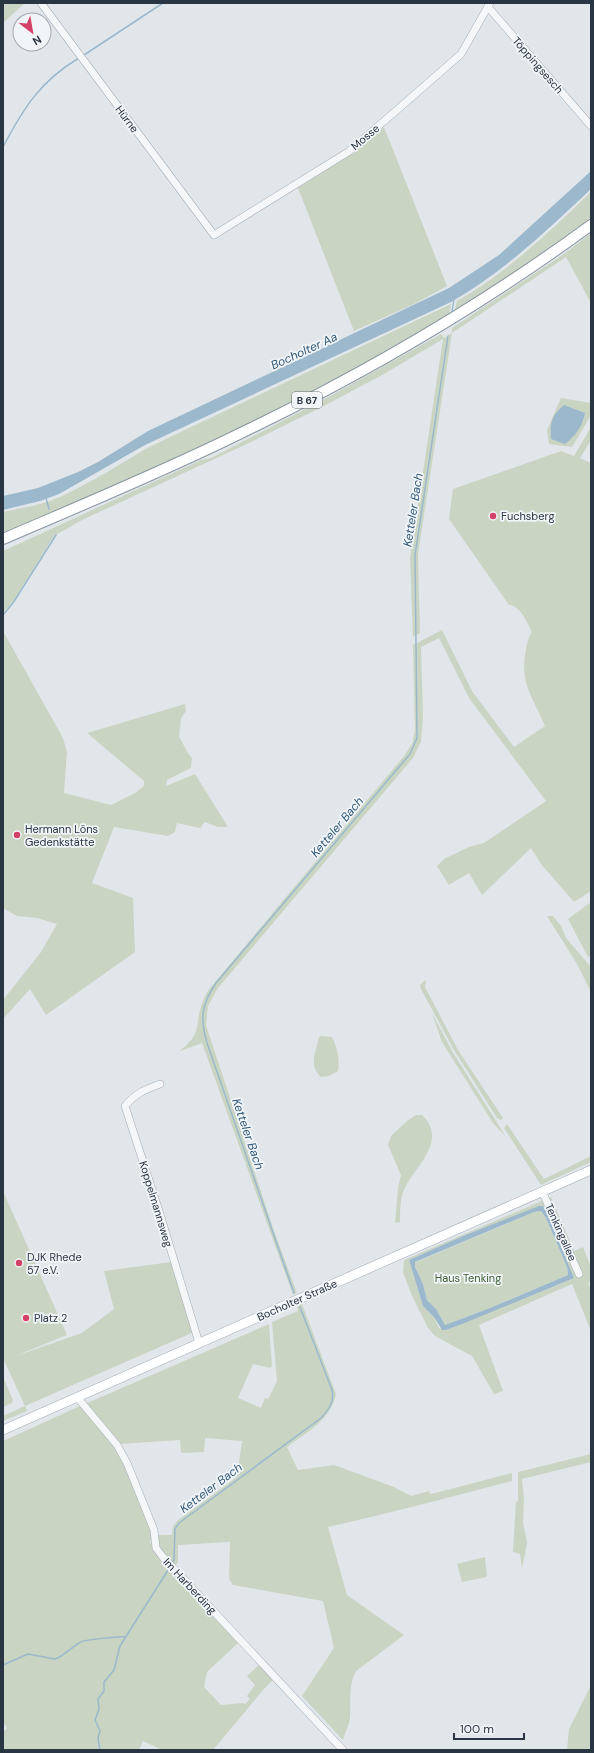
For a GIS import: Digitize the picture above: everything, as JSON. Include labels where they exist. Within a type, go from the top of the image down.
[{"type":"highway","name":"B 67","points":[[3,540],[158,472],[240,434],[316,396],[401,350],[488,296],[553,253],[591,225]]},
{"type":"highway","name":"B 67","points":[[3,544],[194,460],[319,399],[402,353],[485,302],[555,256],[591,229]]},
{"type":"main road","name":"Bocholter Straße","points":[[3,1430],[591,1170]]},
{"type":"street","name":"Hürne","points":[[41,3],[214,234]]},
{"type":"street","name":"Mosse","points":[[214,234],[348,152],[461,54],[489,5]]},
{"type":"street","name":"Töppingsesch","points":[[489,5],[591,126]]},
{"type":"street","name":"Koppelmannsweg","points":[[160,1084],[142,1091],[132,1097],[125,1106],[160,1214],[199,1343]]},
{"type":"street","name":"Tenkingallee","points":[[542,1191],[579,1274]]},
{"type":"street","name":"Im Harberding","points":[[77,1397],[117,1445],[128,1463],[154,1530],[156,1548],[171,1566],[343,1750]]},
{"type":"green space","points":[[3,3],[25,3],[15,12],[12,12],[12,15],[3,23]]},
{"type":"green space","points":[[384,127],[447,286],[416,303],[354,331],[298,188],[355,152]]},
{"type":"green space","points":[[591,192],[591,222],[454,314],[457,301],[476,290],[527,251]]},
{"type":"green space","points":[[591,233],[591,303],[566,257],[452,333],[452,328],[564,254]]},
{"type":"green space","points":[[451,304],[449,316],[438,324],[249,427],[3,535],[3,512],[53,500],[71,492],[147,448]]},
{"type":"green space","points":[[452,333],[418,554],[420,633],[413,637],[410,558],[443,339],[384,374],[322,407],[249,443],[82,520],[54,536],[12,603],[3,613],[3,551],[201,460],[211,458],[334,394],[441,334],[444,338]]},
{"type":"green space","points":[[561,398],[591,403],[591,415],[572,447],[549,444],[547,430]]},
{"type":"green space","points":[[591,427],[591,440],[580,458],[591,463],[591,891],[574,902],[541,864],[531,848],[482,895],[469,873],[449,885],[437,866],[444,859],[469,847],[484,843],[546,801],[469,698],[439,638],[421,647],[423,716],[421,742],[413,758],[218,988],[208,1006],[206,1025],[274,1231],[297,1293],[293,1295],[202,1043],[180,1051],[188,1044],[196,1033],[200,1009],[205,996],[210,989],[404,756],[412,744],[415,731],[413,645],[442,630],[472,691],[514,747],[545,726],[528,690],[524,671],[527,645],[532,632],[517,608],[509,605],[449,519],[453,489],[561,451],[574,456]]},
{"type":"green space","points":[[3,631],[63,738],[67,752],[64,793],[111,805],[135,793],[144,786],[144,781],[87,733],[185,704],[186,711],[181,718],[179,737],[192,758],[191,768],[167,780],[166,786],[195,774],[228,827],[218,827],[205,822],[200,828],[177,823],[175,832],[168,836],[114,827],[92,883],[133,898],[135,952],[46,1015],[30,989],[3,1019],[3,1000],[41,952],[57,924],[37,918],[17,916],[3,908]]},
{"type":"green space","points":[[591,902],[591,955],[588,957],[568,919]]},
{"type":"green space","points":[[547,916],[553,916],[561,926],[566,938],[591,967],[591,992],[577,964]]},
{"type":"green space","points":[[426,980],[425,987],[458,1050],[503,1118],[501,1120],[497,1118],[454,1050],[421,989],[420,985]]},
{"type":"green space","points":[[432,1013],[452,1051],[506,1137],[493,1123],[442,1042]]},
{"type":"green space","points":[[319,1037],[332,1037],[337,1049],[339,1062],[338,1071],[329,1076],[321,1077],[315,1068],[314,1058]]},
{"type":"green space","points":[[416,1115],[422,1115],[429,1125],[432,1134],[431,1143],[423,1161],[403,1192],[400,1222],[395,1223],[398,1188],[401,1175],[388,1145],[391,1136]]},
{"type":"green space","points":[[507,1124],[544,1179],[591,1156],[591,1162],[541,1185],[504,1128]]},
{"type":"green space","points":[[3,1191],[67,1335],[13,1357],[82,1333],[114,1309],[104,1271],[172,1262],[194,1332],[25,1406],[3,1358]]},
{"type":"green space","points":[[551,1197],[574,1251],[583,1247],[591,1267],[591,1282],[588,1283],[591,1290],[591,1331],[572,1284],[479,1325],[503,1391],[494,1394],[472,1356],[435,1336],[428,1328],[412,1296],[403,1272],[404,1260]],"holes":[[[543,1206],[574,1278],[446,1330],[439,1328],[434,1317],[423,1306],[409,1260],[463,1236]]]},
{"type":"green space","name":"Haus Tenking","points":[[541,1211],[546,1218],[567,1267],[568,1275],[445,1325],[436,1309],[427,1300],[423,1284],[414,1263],[534,1212]]},
{"type":"green space","points":[[302,1304],[336,1394],[329,1411],[324,1418],[287,1447],[298,1470],[334,1465],[394,1487],[411,1496],[429,1491],[430,1494],[435,1493],[512,1473],[512,1481],[397,1511],[328,1527],[347,1595],[404,1635],[356,1671],[353,1677],[350,1694],[350,1718],[343,1740],[302,1696],[334,1648],[323,1601],[233,1585],[229,1579],[230,1542],[178,1545],[178,1563],[175,1565],[159,1547],[157,1535],[172,1535],[173,1526],[177,1521],[237,1477],[242,1441],[205,1438],[204,1452],[181,1453],[180,1440],[119,1444],[85,1404],[269,1324],[272,1366],[270,1368],[253,1364],[238,1398],[261,1408],[265,1398],[268,1399],[277,1381],[272,1322],[298,1311],[297,1306]]},
{"type":"green space","points":[[3,1377],[13,1400],[12,1403],[3,1407]]},
{"type":"green space","points":[[25,1406],[27,1411],[3,1421],[3,1416]]},
{"type":"green space","points":[[80,1406],[108,1437],[124,1459],[149,1519],[152,1535],[150,1542],[156,1553],[168,1569],[238,1643],[207,1672],[204,1687],[221,1705],[245,1704],[250,1699],[247,1696],[255,1685],[247,1676],[259,1665],[273,1680],[213,1750],[162,1750],[143,1741],[139,1750],[3,1750],[3,1732],[7,1728],[3,1722],[3,1441]]},
{"type":"green space","points":[[591,1454],[591,1462],[522,1479],[524,1500],[523,1522],[527,1543],[522,1569],[520,1554],[513,1552],[516,1502],[518,1501],[518,1472]]},
{"type":"green space","points":[[485,1557],[487,1577],[462,1582],[457,1564]]},
{"type":"green space","points":[[591,1685],[591,1750],[567,1750],[569,1729]]},
{"type":"water","points":[[591,171],[591,189],[574,205],[507,264],[471,290],[451,302],[145,445],[59,494],[40,501],[3,510],[3,496],[38,488],[78,472],[98,462],[148,431],[449,288],[499,255]]},
{"type":"water","points":[[564,405],[585,413],[578,430],[565,444],[551,439],[552,420],[556,413]]},
{"type":"water","points":[[539,1206],[543,1206],[574,1278],[467,1322],[446,1330],[442,1330],[434,1317],[423,1306],[409,1260],[463,1236]],"holes":[[[541,1211],[546,1218],[567,1267],[568,1275],[445,1325],[436,1309],[427,1300],[423,1284],[415,1267],[415,1262],[534,1212]]]},
{"type":"waterway","points":[[84,55],[163,3]]},
{"type":"waterway","points":[[3,147],[18,120],[43,86],[53,76],[79,58]]},
{"type":"waterway","points":[[452,312],[454,299]]},
{"type":"waterway","name":"Ketteler Bach","points":[[294,1293],[207,1043],[203,1027],[203,1012],[207,998],[216,983],[410,754],[417,738],[415,555],[448,336]]},
{"type":"waterway","points":[[46,498],[49,509]]},
{"type":"waterway","points":[[3,615],[13,603],[56,535]]},
{"type":"waterway","name":"Ketteler Bach","points":[[172,1564],[174,1560],[175,1529],[179,1523],[321,1418],[332,1402],[332,1390],[300,1307]]},
{"type":"waterway","name":"Ketteler Bach","points":[[100,1750],[98,1738],[100,1731],[95,1720],[99,1709],[98,1699],[104,1691],[104,1682],[114,1670],[120,1646],[170,1567]]},
{"type":"waterway","points":[[3,1665],[28,1654],[55,1659],[83,1641],[125,1637]]},
{"type":"place","name":"Fuchsberg","points":[[493,516]]},
{"type":"place","name":"Hermann Löns Gedenkstätte","points":[[17,835]]},
{"type":"place","name":"DJK Rhede 57 e.V.","points":[[19,1263]]},
{"type":"place","name":"Platz 2","points":[[26,1318]]},
{"type":"water label","name":"Bocholter Aa","points":[[304,351]]}]
